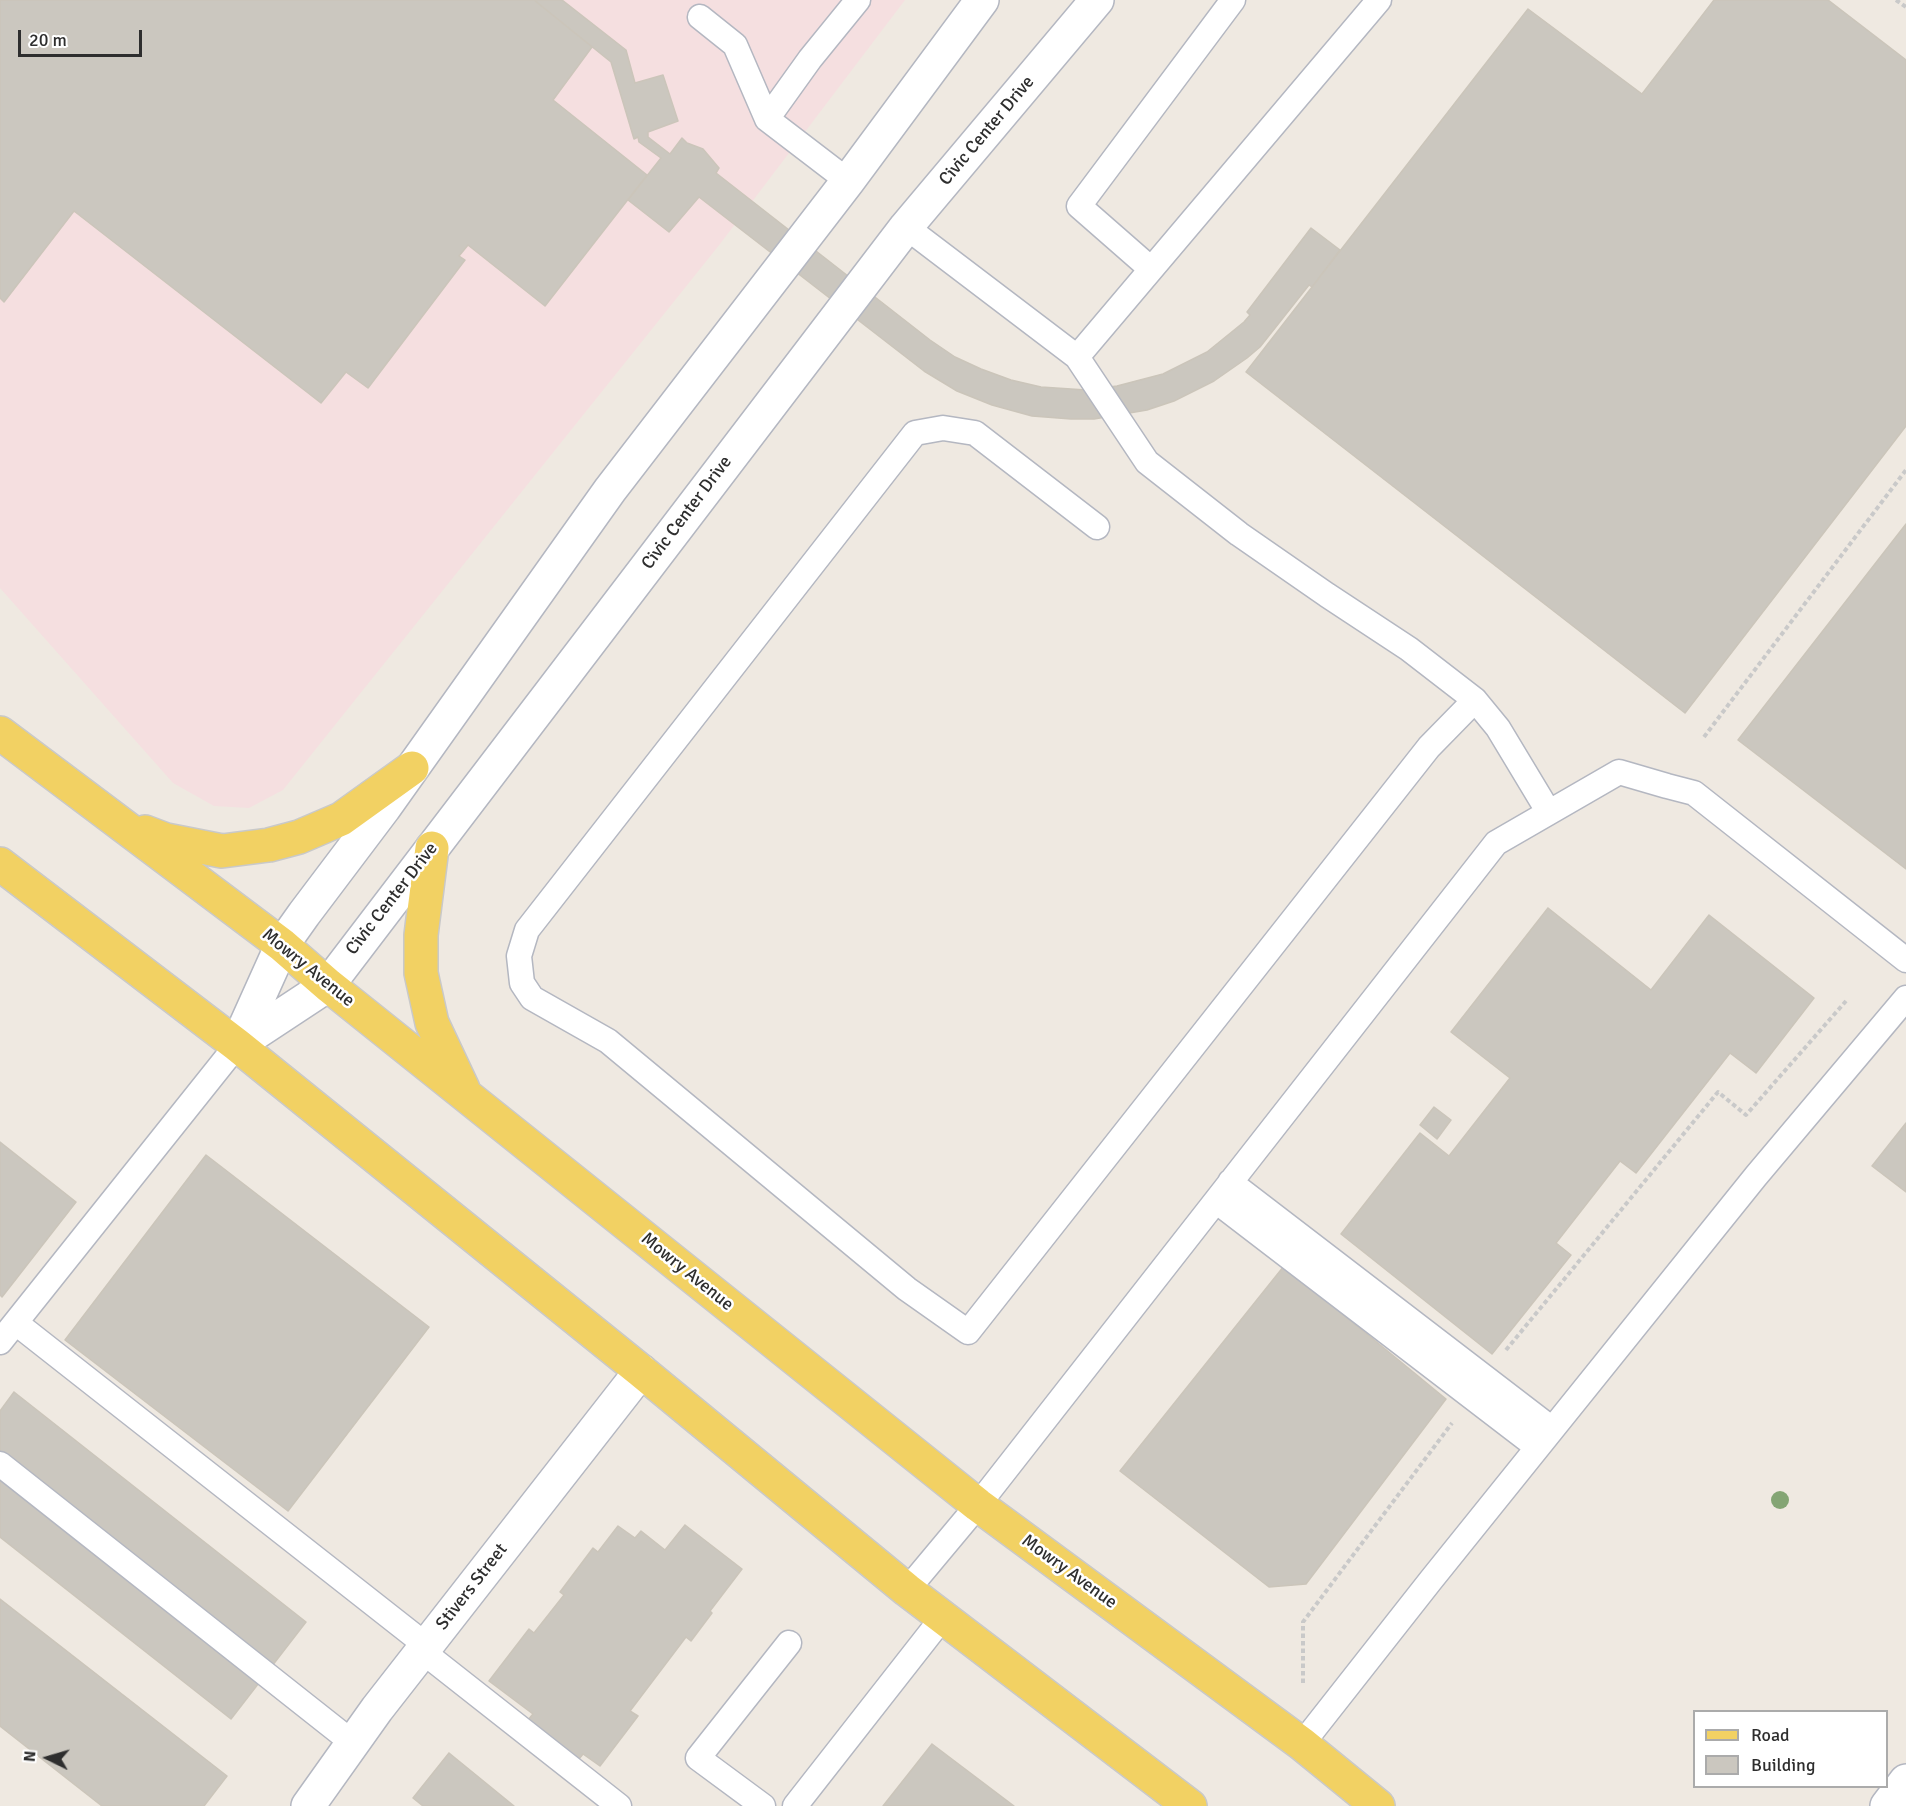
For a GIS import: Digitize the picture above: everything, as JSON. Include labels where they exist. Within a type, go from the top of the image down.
[{"type":"main road","points":[[237,1045],[282,945],[412,768],[610,490],[848,181],[982,0]]},
{"type":"main road","name":"Civic Center Drive","points":[[237,1045],[328,985],[906,227],[1097,0]]},
{"type":"main road","name":"Mowry Avenue","points":[[0,733],[282,945],[328,985],[978,1505],[1302,1744],[1378,1806]]},
{"type":"main road","points":[[115,820],[166,840],[198,848],[222,851],[252,848],[299,837],[341,819],[412,768]]},
{"type":"main road","points":[[432,849],[421,935],[422,973],[432,1023],[466,1096]]},
{"type":"main road","points":[[0,864],[237,1045],[907,1590],[1190,1806]]},
{"type":"main road","name":"Stivers Street","points":[[308,1806],[424,1648],[640,1371]]},
{"type":"lane","points":[[767,119],[810,59],[858,0]]},
{"type":"lane","points":[[1151,269],[1079,206],[1233,0]]},
{"type":"lane","points":[[1077,357],[1379,0]]},
{"type":"lane","points":[[700,17],[735,45],[767,119],[848,181]]},
{"type":"lane","points":[[906,227],[1077,357],[1147,462],[1239,534],[1409,649],[1475,700],[1498,728],[1548,811]]},
{"type":"lane","points":[[1097,527],[975,433],[943,428],[915,433],[527,930],[519,956],[522,983],[532,998],[608,1041],[907,1289],[968,1332],[1429,747],[1475,700]]},
{"type":"lane","points":[[907,1590],[978,1505],[1496,843],[1619,772],[1694,794],[1906,960]]},
{"type":"lane","points":[[1302,1744],[1537,1447],[1756,1176],[1906,998]]},
{"type":"lane","points":[[0,1342],[237,1045]]},
{"type":"lane","points":[[1223,1192],[1552,1429]]},
{"type":"lane","points":[[1223,1192],[1537,1447]]},
{"type":"lane","points":[[15,1323],[619,1806]]},
{"type":"lane","points":[[0,1464],[353,1743]]},
{"type":"lane","points":[[795,1806],[943,1617]]},
{"type":"lane","points":[[763,1806],[698,1758],[789,1643]]},
{"type":"path","points":[[1896,0],[1906,7]]},
{"type":"path","points":[[1704,737],[1906,470]]},
{"type":"path","points":[[1503,1353],[1718,1092],[1746,1114],[1846,1000]]},
{"type":"path","points":[[1303,1683],[1303,1622],[1453,1422]]},
{"type":"shaded area","points":[[0,0],[905,0],[720,244],[283,790],[249,808],[214,806],[173,783],[0,588]]},
{"type":"building","points":[[0,0],[534,0],[592,47],[553,100],[647,175],[545,306],[468,245],[459,256],[465,260],[368,388],[346,372],[321,403],[74,211],[4,302],[0,298]]},
{"type":"building","points":[[534,0],[562,0],[626,50],[635,83],[663,75],[678,121],[648,132],[648,137],[670,154],[682,138],[687,143],[703,149],[719,168],[716,173],[930,340],[955,357],[1011,380],[1041,387],[1086,390],[1117,386],[1163,374],[1207,352],[1244,322],[1250,315],[1247,312],[1311,228],[1340,250],[1312,287],[1309,285],[1260,347],[1214,381],[1174,401],[1147,410],[1094,419],[1032,416],[992,405],[957,391],[924,371],[699,197],[669,232],[628,200],[661,158],[639,142],[638,137],[634,139],[611,62]]},
{"type":"building","points":[[1714,0],[1828,0],[1906,60],[1906,426],[1685,713],[1246,372],[1528,9],[1642,94]]},
{"type":"building","points":[[1906,524],[1906,869],[1738,740]]},
{"type":"building","points":[[1548,908],[1651,990],[1709,915],[1814,998],[1756,1073],[1730,1053],[1636,1173],[1620,1161],[1556,1243],[1571,1255],[1492,1354],[1341,1234],[1420,1133],[1449,1156],[1510,1078],[1451,1032]]},
{"type":"building","points":[[1434,1107],[1451,1120],[1437,1139],[1420,1125]]},
{"type":"building","points":[[1906,1123],[1906,1192],[1872,1166]]},
{"type":"building","points":[[0,1142],[76,1202],[2,1297],[0,1295]]},
{"type":"building","points":[[206,1155],[429,1327],[288,1511],[65,1340]]},
{"type":"building","points":[[1284,1266],[1446,1399],[1306,1584],[1269,1587],[1120,1471]]},
{"type":"building","points":[[14,1392],[306,1622],[231,1719],[0,1537],[0,1411]]},
{"type":"building","points":[[685,1525],[742,1569],[710,1611],[712,1613],[691,1641],[686,1637],[630,1711],[638,1716],[600,1766],[583,1754],[579,1759],[528,1720],[533,1714],[489,1681],[529,1629],[534,1633],[564,1595],[560,1592],[593,1548],[598,1552],[618,1526],[635,1538],[641,1531],[665,1550]]},
{"type":"building","points":[[0,1599],[227,1776],[204,1806],[102,1806],[0,1726]]},
{"type":"building","points":[[932,1744],[1014,1806],[883,1806]]},
{"type":"building","points":[[449,1753],[514,1806],[423,1806],[413,1798]]}]
